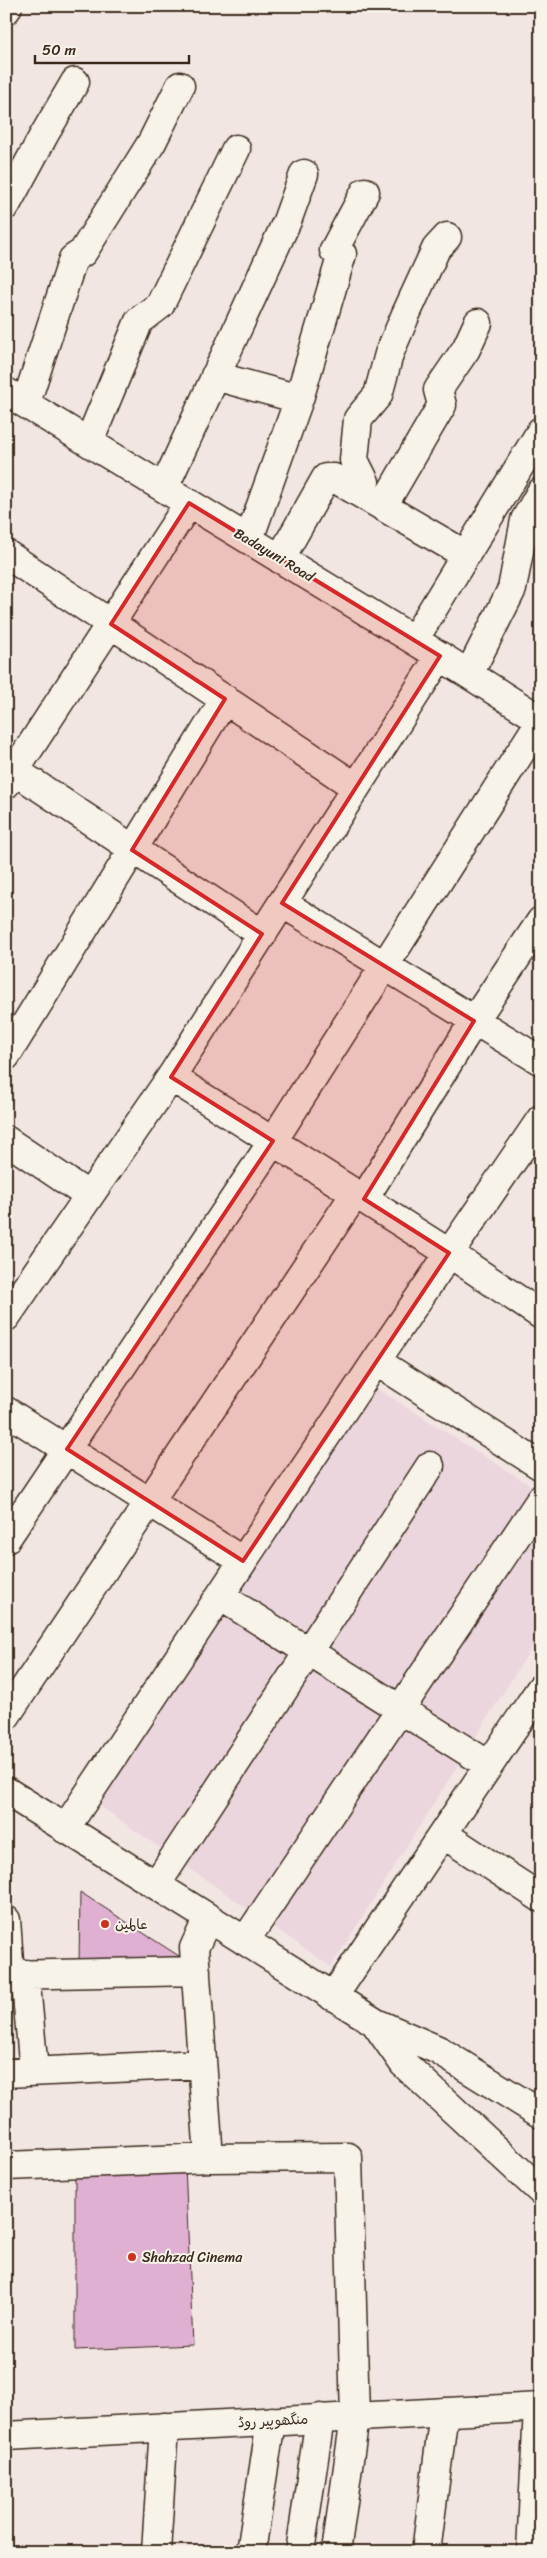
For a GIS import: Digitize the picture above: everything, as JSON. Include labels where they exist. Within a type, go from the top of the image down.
[{"type":"street","points":[[6,10],[8,6]]},
{"type":"street","points":[[6,206],[75,82]]},
{"type":"street","points":[[16,398],[73,259],[83,252],[152,142],[180,86]]},
{"type":"street","points":[[90,442],[139,321],[160,305],[236,149]]},
{"type":"street","points":[[164,488],[287,221],[304,174]]},
{"type":"street","points":[[248,539],[298,398],[342,254],[334,250],[365,192]]},
{"type":"street","points":[[372,500],[354,460],[358,419],[378,395],[390,354],[406,314],[436,249],[447,237]]},
{"type":"street","points":[[372,500],[442,405],[438,390],[466,349],[478,323]]},
{"type":"street","points":[[215,376],[298,398]]},
{"type":"street","name":"Badayuni Road","points":[[16,398],[468,674],[538,714]]},
{"type":"street","points":[[414,640],[541,431]]},
{"type":"street","points":[[280,559],[326,478],[334,478],[466,554]]},
{"type":"street","points":[[468,674],[512,589],[526,520],[541,492]]},
{"type":"street","points":[[189,503],[111,624],[9,773],[262,934]]},
{"type":"street","points":[[6,554],[356,787]]},
{"type":"street","points":[[6,1317],[171,1076],[440,656]]},
{"type":"street","points":[[6,1056],[225,699]]},
{"type":"street","points":[[6,1539],[273,1141],[538,714]]},
{"type":"street","points":[[282,903],[541,1062]]},
{"type":"street","points":[[6,1716],[150,1501],[360,1196],[541,921]]},
{"type":"street","points":[[171,1076],[449,1253],[541,1314]]},
{"type":"street","points":[[65,1828],[376,1361],[541,1119]]},
{"type":"street","points":[[6,1140],[90,1196]]},
{"type":"street","points":[[376,1361],[541,1466]]},
{"type":"street","points":[[6,1411],[243,1561]]},
{"type":"street","points":[[156,1885],[430,1466]]},
{"type":"street","points":[[245,1941],[541,1499]]},
{"type":"street","points":[[220,1596],[489,1765]]},
{"type":"street","points":[[333,1996],[541,1688]]},
{"type":"street","points":[[6,1791],[376,2023],[438,2050],[540,2110]]},
{"type":"street","points":[[443,1834],[541,1898]]},
{"type":"street","points":[[208,1918],[194,1948],[209,2158]]},
{"type":"street","points":[[6,1920],[14,1975],[34,2072]]},
{"type":"street","points":[[14,1975],[196,1971]]},
{"type":"street","points":[[376,2023],[404,2064],[541,2191]]},
{"type":"street","points":[[6,2073],[202,2064]]},
{"type":"street","points":[[6,2166],[209,2158],[348,2156],[356,2417],[336,2552]]},
{"type":"street","points":[[531,2552],[539,2408]]},
{"type":"street","name":"منگھوپیر روڈ","points":[[6,2436],[320,2418],[539,2408]]},
{"type":"street","points":[[426,2552],[444,2412]]},
{"type":"street","points":[[300,2552],[320,2418]]},
{"type":"street","points":[[251,2552],[271,2421]]},
{"type":"street","points":[[156,2552],[164,2427]]},
{"type":"highlighted area","points":[[189,503],[440,656],[282,903],[474,1021],[364,1199],[449,1253],[243,1561],[67,1449],[273,1141],[171,1077],[262,934],[132,850],[225,699],[111,624]]},
{"type":"shaded area","points":[[370,1384],[541,1492],[541,1633],[331,1967],[94,1802]]},
{"type":"building","name":"عالمین","points":[[80,1892],[179,1956],[181,1966],[79,1965]]},
{"type":"building","name":"Shahzad Cinema","points":[[185,2165],[193,2345],[75,2350],[75,2168]]},
{"type":"place","name":"عالمین","points":[[105,1924]]},
{"type":"place","name":"Shahzad Cinema","points":[[132,2257]]}]
